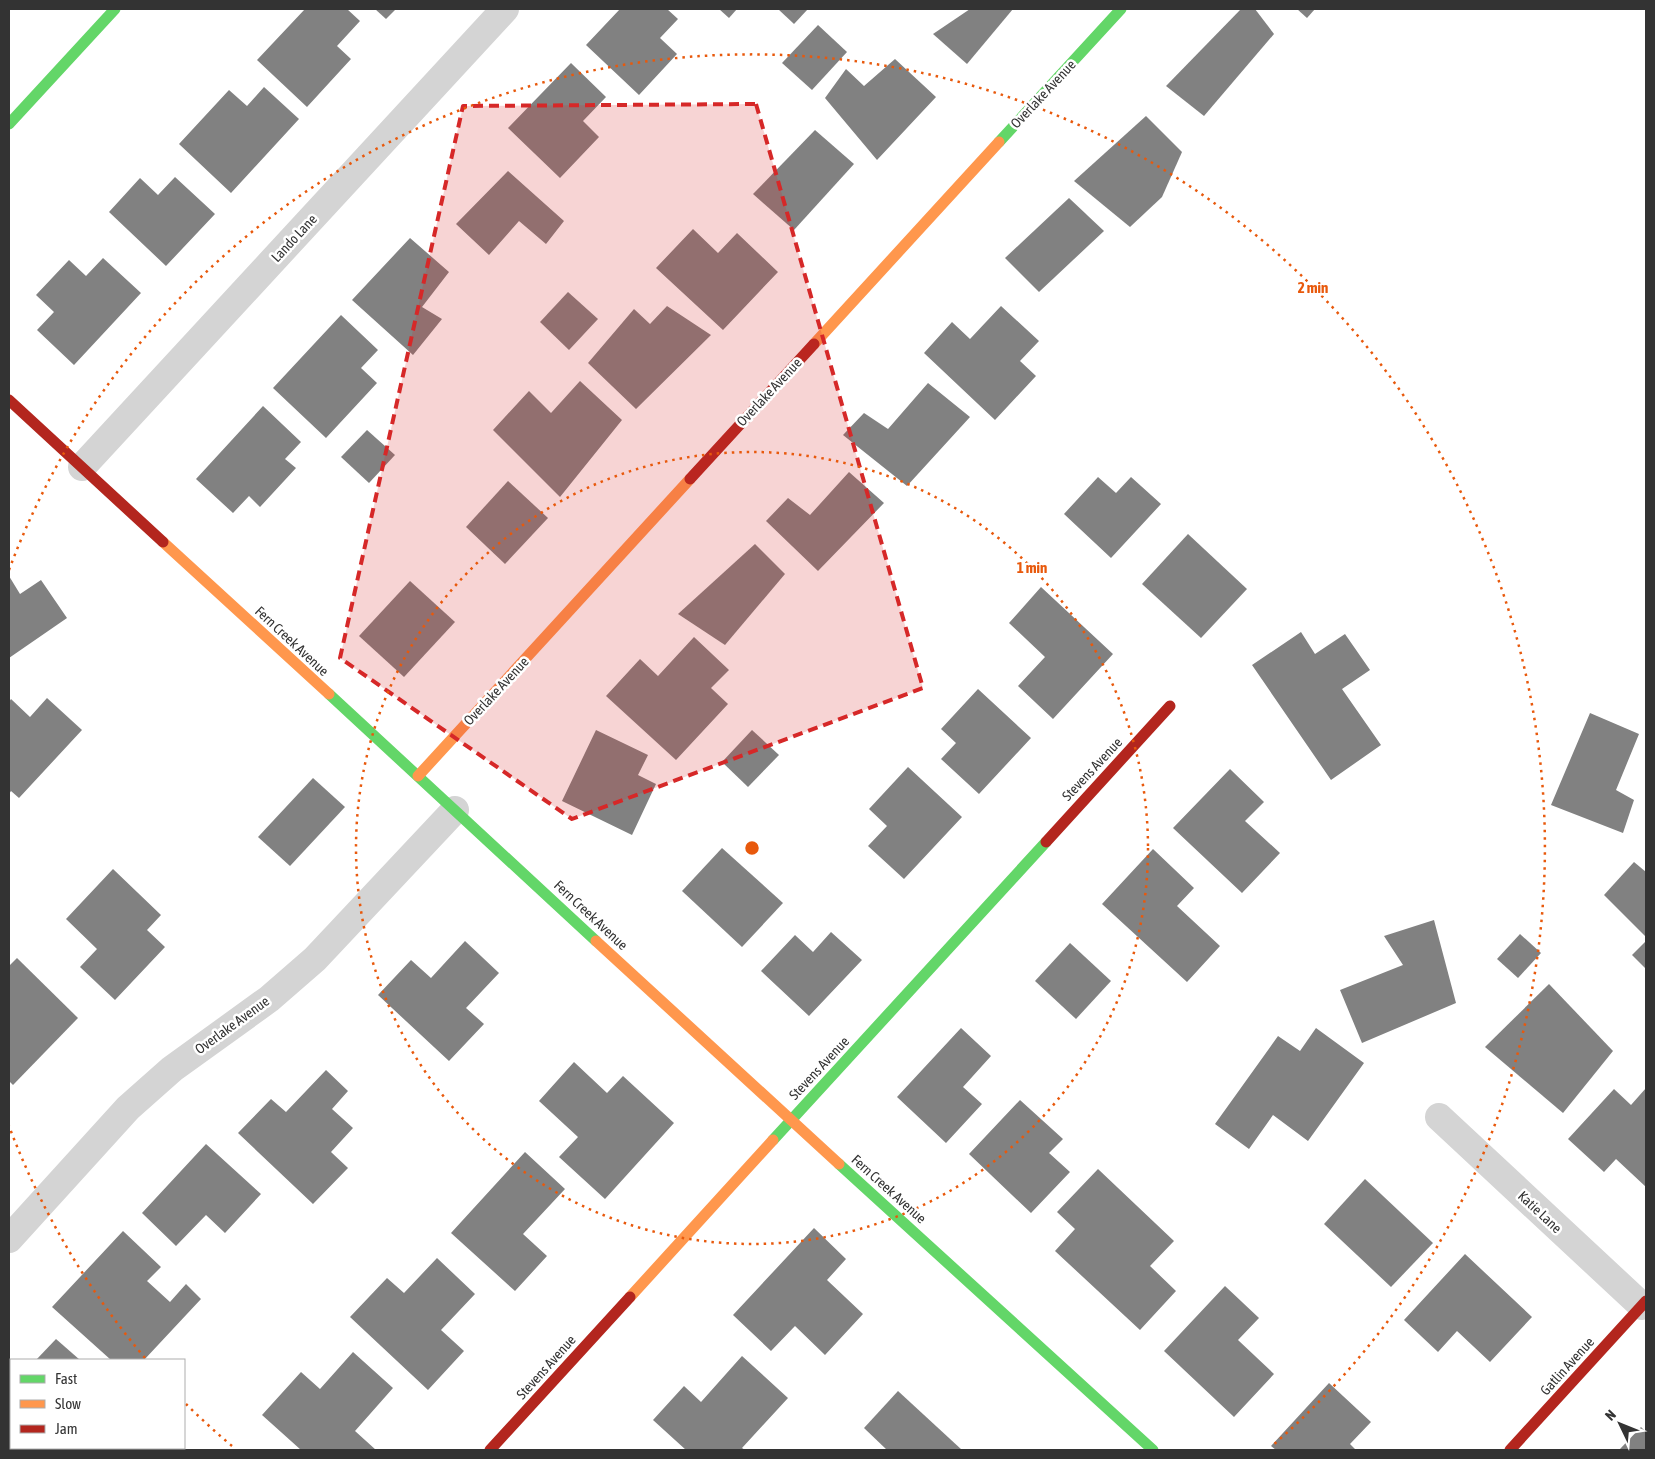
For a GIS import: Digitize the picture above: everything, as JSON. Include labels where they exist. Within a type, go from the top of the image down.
[{"type":"street","points":[[9,124],[114,9]]},
{"type":"street","name":"Lando Lane","points":[[82,467],[506,9]]},
{"type":"street","name":"Overlake Avenue","points":[[418,776],[1121,9]]},
{"type":"street","name":"Fern Creek Avenue","points":[[9,400],[791,1120],[1154,1450]]},
{"type":"street","name":"Stevens Avenue","points":[[490,1450],[1170,706]]},
{"type":"street","name":"Overlake Avenue","points":[[9,1239],[128,1108],[172,1069],[269,999],[315,959],[455,810]]},
{"type":"street","name":"Katie Lane","points":[[1439,1117],[1644,1304]]},
{"type":"street","name":"Gatlin Avenue","points":[[1510,1450],[1644,1304]]},
{"type":"highlighted area","points":[[756,104],[923,688],[572,819],[340,658],[463,106]]},
{"type":"building","points":[[305,9],[347,9],[360,21],[337,46],[351,59],[307,107],[257,60]]},
{"type":"building","points":[[375,9],[396,9],[386,19]]},
{"type":"building","points":[[620,9],[667,9],[678,19],[660,38],[677,54],[639,95],[586,45]]},
{"type":"building","points":[[719,9],[737,9],[729,18]]},
{"type":"building","points":[[778,9],[808,9],[794,24]]},
{"type":"building","points":[[970,9],[1013,9],[967,64],[933,34]]},
{"type":"building","points":[[1241,9],[1255,9],[1274,34],[1204,116],[1166,86]]},
{"type":"building","points":[[1297,9],[1315,9],[1307,18]]},
{"type":"building","points":[[818,25],[847,52],[812,90],[782,63]]},
{"type":"building","points":[[895,59],[936,97],[877,160],[825,98],[846,69],[864,86]]},
{"type":"building","points":[[571,63],[606,97],[583,121],[599,137],[560,178],[508,128]]},
{"type":"building","points":[[264,87],[299,119],[231,193],[179,144],[229,90],[247,106]]},
{"type":"building","points":[[1146,116],[1182,152],[1162,197],[1130,227],[1074,181]]},
{"type":"building","points":[[815,130],[854,164],[794,230],[753,194]]},
{"type":"building","points":[[508,171],[564,221],[546,244],[519,221],[489,255],[456,224]]},
{"type":"building","points":[[175,177],[215,214],[166,266],[109,212],[140,178],[158,195]]},
{"type":"building","points":[[1069,198],[1104,231],[1039,292],[1005,258]]},
{"type":"building","points":[[693,229],[718,253],[737,233],[778,272],[723,330],[656,268]]},
{"type":"building","points":[[410,238],[449,272],[422,307],[442,319],[413,355],[352,300]]},
{"type":"building","points":[[103,258],[141,293],[74,365],[37,330],[54,312],[36,295],[69,260],[86,276]]},
{"type":"building","points":[[568,292],[598,319],[569,350],[540,322]]},
{"type":"building","points":[[667,306],[711,335],[636,409],[588,363],[634,309],[650,324]]},
{"type":"building","points":[[1001,306],[1039,341],[1020,361],[1036,376],[995,420],[924,353],[952,322],[970,339]]},
{"type":"building","points":[[341,315],[378,350],[361,368],[377,383],[326,438],[273,388]]},
{"type":"building","points":[[580,381],[622,420],[560,497],[493,430],[529,391],[551,413]]},
{"type":"building","points":[[928,383],[970,417],[907,486],[843,435],[864,413],[888,429]]},
{"type":"building","points":[[263,406],[301,442],[285,459],[296,468],[260,507],[249,496],[233,513],[196,479]]},
{"type":"building","points":[[367,430],[395,455],[369,483],[341,457]]},
{"type":"building","points":[[849,472],[884,503],[818,571],[766,521],[788,498],[810,515]]},
{"type":"building","points":[[1098,477],[1116,493],[1131,477],[1161,504],[1111,558],[1064,514]]},
{"type":"building","points":[[508,481],[548,518],[505,564],[466,527]]},
{"type":"building","points":[[1188,534],[1247,589],[1201,638],[1142,584]]},
{"type":"building","points":[[755,544],[785,574],[725,645],[678,614]]},
{"type":"building","points":[[9,576],[20,594],[41,580],[67,618],[9,658]]},
{"type":"building","points":[[410,581],[455,622],[404,677],[359,636]]},
{"type":"building","points":[[1041,587],[1113,654],[1053,719],[1018,686],[1045,657],[1009,623]]},
{"type":"building","points":[[1301,632],[1315,654],[1345,634],[1370,670],[1342,689],[1381,745],[1331,780],[1252,665]]},
{"type":"building","points":[[694,637],[729,670],[711,688],[728,704],[676,760],[606,696],[640,659],[658,676]]},
{"type":"building","points":[[978,689],[1031,738],[979,794],[941,759],[956,743],[941,729]]},
{"type":"building","points":[[47,698],[82,730],[19,798],[11,791],[9,794],[9,702],[11,699],[30,717]]},
{"type":"building","points":[[1590,713],[1639,734],[1616,790],[1634,800],[1623,833],[1551,805]]},
{"type":"building","points":[[596,730],[648,755],[638,775],[656,784],[632,835],[562,801]]},
{"type":"building","points":[[752,730],[779,755],[748,787],[722,762]]},
{"type":"building","points":[[908,767],[962,817],[904,879],[868,846],[887,826],[869,809]]},
{"type":"building","points":[[1230,769],[1264,802],[1245,821],[1280,853],[1242,893],[1173,828]]},
{"type":"building","points":[[313,778],[345,807],[290,866],[258,837]]},
{"type":"building","points":[[722,848],[783,903],[742,947],[682,891]]},
{"type":"building","points":[[1153,849],[1194,888],[1177,906],[1220,946],[1187,982],[1102,904]]},
{"type":"building","points":[[1634,862],[1646,872],[1646,937],[1604,895]]},
{"type":"building","points":[[113,869],[161,915],[147,930],[165,947],[115,1000],[80,967],[97,949],[66,919]]},
{"type":"building","points":[[1434,920],[1456,1003],[1362,1043],[1340,990],[1403,965],[1384,936]]},
{"type":"building","points":[[831,932],[862,960],[809,1016],[761,971],[795,935],[813,952]]},
{"type":"building","points":[[1520,934],[1541,953],[1518,978],[1497,959]]},
{"type":"building","points":[[465,941],[499,973],[466,1008],[484,1024],[449,1061],[378,995],[411,960],[431,978]]},
{"type":"building","points":[[1646,941],[1646,969],[1632,955]]},
{"type":"building","points":[[1070,943],[1111,981],[1076,1019],[1035,981]]},
{"type":"building","points":[[17,958],[78,1018],[13,1085],[9,1081],[9,966]]},
{"type":"building","points":[[1549,984],[1613,1051],[1563,1113],[1485,1047]]},
{"type":"building","points":[[961,1028],[991,1056],[963,1087],[982,1104],[946,1143],[897,1097]]},
{"type":"building","points":[[1316,1028],[1364,1063],[1308,1141],[1273,1115],[1249,1149],[1215,1124],[1278,1036],[1300,1051]]},
{"type":"building","points":[[574,1062],[607,1093],[623,1076],[674,1123],[605,1199],[559,1157],[578,1137],[539,1101]]},
{"type":"building","points":[[326,1070],[348,1091],[332,1109],[353,1128],[331,1152],[348,1168],[313,1204],[238,1133],[271,1099],[286,1112]]},
{"type":"building","points":[[1646,1088],[1646,1187],[1616,1159],[1604,1172],[1568,1139],[1614,1089],[1631,1105]]},
{"type":"building","points":[[1020,1100],[1063,1139],[1049,1153],[1070,1172],[1031,1213],[969,1154]]},
{"type":"building","points":[[206,1144],[261,1194],[225,1233],[206,1215],[176,1246],[142,1213]]},
{"type":"building","points":[[525,1152],[565,1189],[523,1234],[547,1256],[515,1291],[451,1233]]},
{"type":"building","points":[[1098,1169],[1174,1241],[1150,1266],[1176,1291],[1140,1330],[1055,1251],[1075,1229],[1057,1212]]},
{"type":"building","points":[[1365,1179],[1433,1243],[1391,1287],[1324,1224]]},
{"type":"building","points":[[814,1228],[846,1259],[827,1280],[863,1314],[825,1355],[795,1326],[771,1351],[733,1315]]},
{"type":"building","points":[[123,1231],[161,1267],[147,1281],[170,1302],[186,1284],[201,1299],[145,1359],[110,1359],[52,1307]]},
{"type":"building","points":[[1465,1254],[1532,1317],[1490,1362],[1457,1331],[1438,1352],[1404,1320]]},
{"type":"building","points":[[437,1258],[475,1294],[441,1330],[464,1351],[428,1390],[350,1317],[387,1278],[404,1293]]},
{"type":"building","points":[[1225,1286],[1259,1318],[1238,1340],[1274,1374],[1234,1417],[1164,1351]]},
{"type":"building","points":[[56,1339],[79,1359],[37,1359]]},
{"type":"building","points":[[353,1352],[393,1388],[355,1431],[376,1450],[301,1450],[262,1415],[301,1372],[320,1389]]},
{"type":"building","points":[[742,1356],[788,1398],[742,1448],[745,1450],[686,1450],[653,1420],[684,1386],[701,1402]]},
{"type":"building","points":[[9,1373],[10,1444],[9,1443]]},
{"type":"building","points":[[1329,1383],[1371,1422],[1350,1444],[1356,1450],[1276,1450],[1271,1446]]},
{"type":"building","points":[[898,1391],[962,1450],[887,1450],[864,1428]]},
{"type":"building","points":[[1641,1427],[1646,1432],[1646,1450],[1619,1450]]},
{"type":"building","points":[[15,1449],[90,1449],[89,1450]]},
{"type":"traffic: fast","points":[[9,124],[115,9]]},
{"type":"traffic: fast","points":[[999,142],[1121,9]]},
{"type":"traffic: fast","points":[[329,694],[596,941]]},
{"type":"traffic: fast","points":[[773,1140],[1046,842]]},
{"type":"traffic: fast","points":[[839,1164],[1153,1450]]},
{"type":"traffic: slow","points":[[814,344],[999,142]]},
{"type":"traffic: slow","points":[[418,776],[690,479]]},
{"type":"traffic: slow","points":[[163,542],[329,694]]},
{"type":"traffic: slow","points":[[596,941],[839,1164]]},
{"type":"traffic: slow","points":[[630,1297],[773,1140]]},
{"type":"traffic: jam","points":[[690,479],[814,344]]},
{"type":"traffic: jam","points":[[9,400],[163,542]]},
{"type":"traffic: jam","points":[[1046,842],[1170,706]]},
{"type":"traffic: jam","points":[[490,1450],[630,1297]]},
{"type":"traffic: jam","points":[[1510,1450],[1646,1301]]}]
